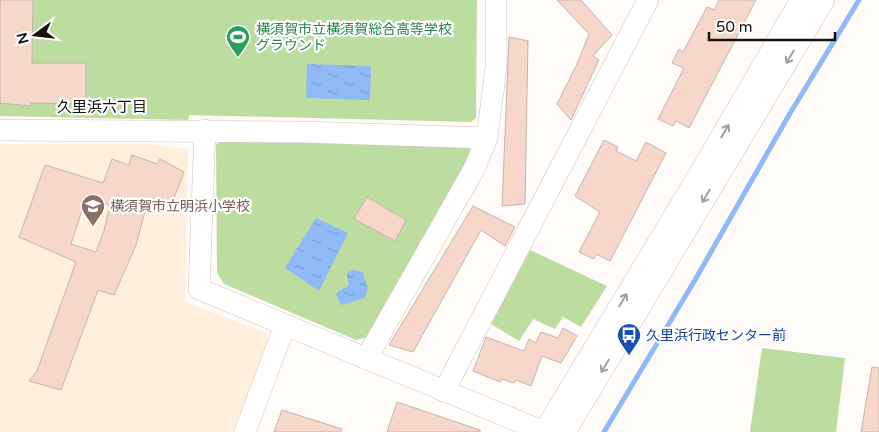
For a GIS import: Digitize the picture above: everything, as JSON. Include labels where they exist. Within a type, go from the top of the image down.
[{"type":"street","points":[[366,358],[474,169],[488,138],[496,68],[496,0]]},
{"type":"street","points":[[444,391],[648,0]]},
{"type":"street","points":[[205,130],[199,289],[544,432],[706,163],[801,0]]},
{"type":"street","points":[[565,432],[824,0]]},
{"type":"street","points":[[0,130],[158,132],[205,130],[488,138]]},
{"type":"street","points":[[245,432],[286,325]]},
{"type":"shaded area","name":"横須賀市立明浜小学校","points":[[0,144],[144,144],[185,149],[188,152],[185,302],[266,333],[268,341],[234,432],[0,432]]},
{"type":"green space","name":"横須賀市立横須賀総合高等学校 グラウンド","points":[[0,0],[477,0],[476,118],[471,122],[189,115],[188,120],[0,116]]},
{"type":"green space","points":[[224,138],[466,143],[472,154],[368,337],[356,340],[224,284],[217,272],[216,145]]},
{"type":"green space","points":[[530,250],[607,286],[581,327],[563,317],[555,329],[533,319],[519,341],[491,324]]},
{"type":"green space","points":[[762,348],[845,358],[836,432],[750,432]]},
{"type":"water","points":[[307,64],[371,66],[370,100],[306,98]]},
{"type":"water","points":[[316,218],[348,233],[319,291],[285,268]]},
{"type":"water","points":[[354,270],[362,272],[368,288],[365,298],[341,305],[336,294],[349,284],[348,272]]},
{"type":"building","points":[[0,0],[33,0],[32,63],[86,63],[86,104],[31,103],[31,106],[0,103]]},
{"type":"building","points":[[557,0],[581,0],[612,35],[593,56],[599,60],[571,120],[557,104],[577,64],[589,34]]},
{"type":"building","points":[[719,0],[756,0],[689,128],[676,121],[673,126],[658,119],[684,68],[672,63],[679,49],[683,52],[707,7],[714,10]]},
{"type":"building","points":[[509,37],[528,41],[525,204],[502,206]]},
{"type":"building","points":[[604,140],[618,147],[616,151],[636,161],[646,142],[666,153],[610,261],[596,254],[594,259],[579,252],[600,212],[575,196]]},
{"type":"building","points":[[132,155],[157,164],[160,159],[184,172],[171,206],[148,200],[136,245],[114,295],[98,290],[61,390],[29,381],[37,371],[76,262],[19,237],[45,165],[103,183],[112,159],[129,165]],"holes":[[[86,198],[110,205],[104,231],[96,252],[71,244]]]},
{"type":"building","points":[[367,197],[406,220],[395,241],[354,219]]},
{"type":"building","points":[[473,206],[515,227],[505,246],[481,230],[413,352],[389,345]]},
{"type":"building","points":[[563,328],[577,336],[561,363],[542,356],[531,386],[516,380],[514,383],[502,379],[500,382],[473,371],[486,337],[524,351],[529,339],[536,343],[541,332],[558,338]]},
{"type":"building","points":[[872,367],[879,368],[879,432],[861,432]]},
{"type":"building","points":[[397,402],[480,430],[480,432],[387,432]]},
{"type":"building","points":[[282,410],[342,429],[341,432],[274,432]]},
{"type":"waterway","points":[[604,432],[695,280],[789,115],[859,0]]},
{"type":"place","name":"横須賀市立横須賀総合高等学校 グラウンド","points":[[238,58]]},
{"type":"place","name":"横須賀市立明浜小学校","points":[[93,227]]},
{"type":"place","name":"久里浜行政センター前","points":[[629,356]]},
{"type":"district","name":"久里浜六丁目","points":[[102,107]]}]
